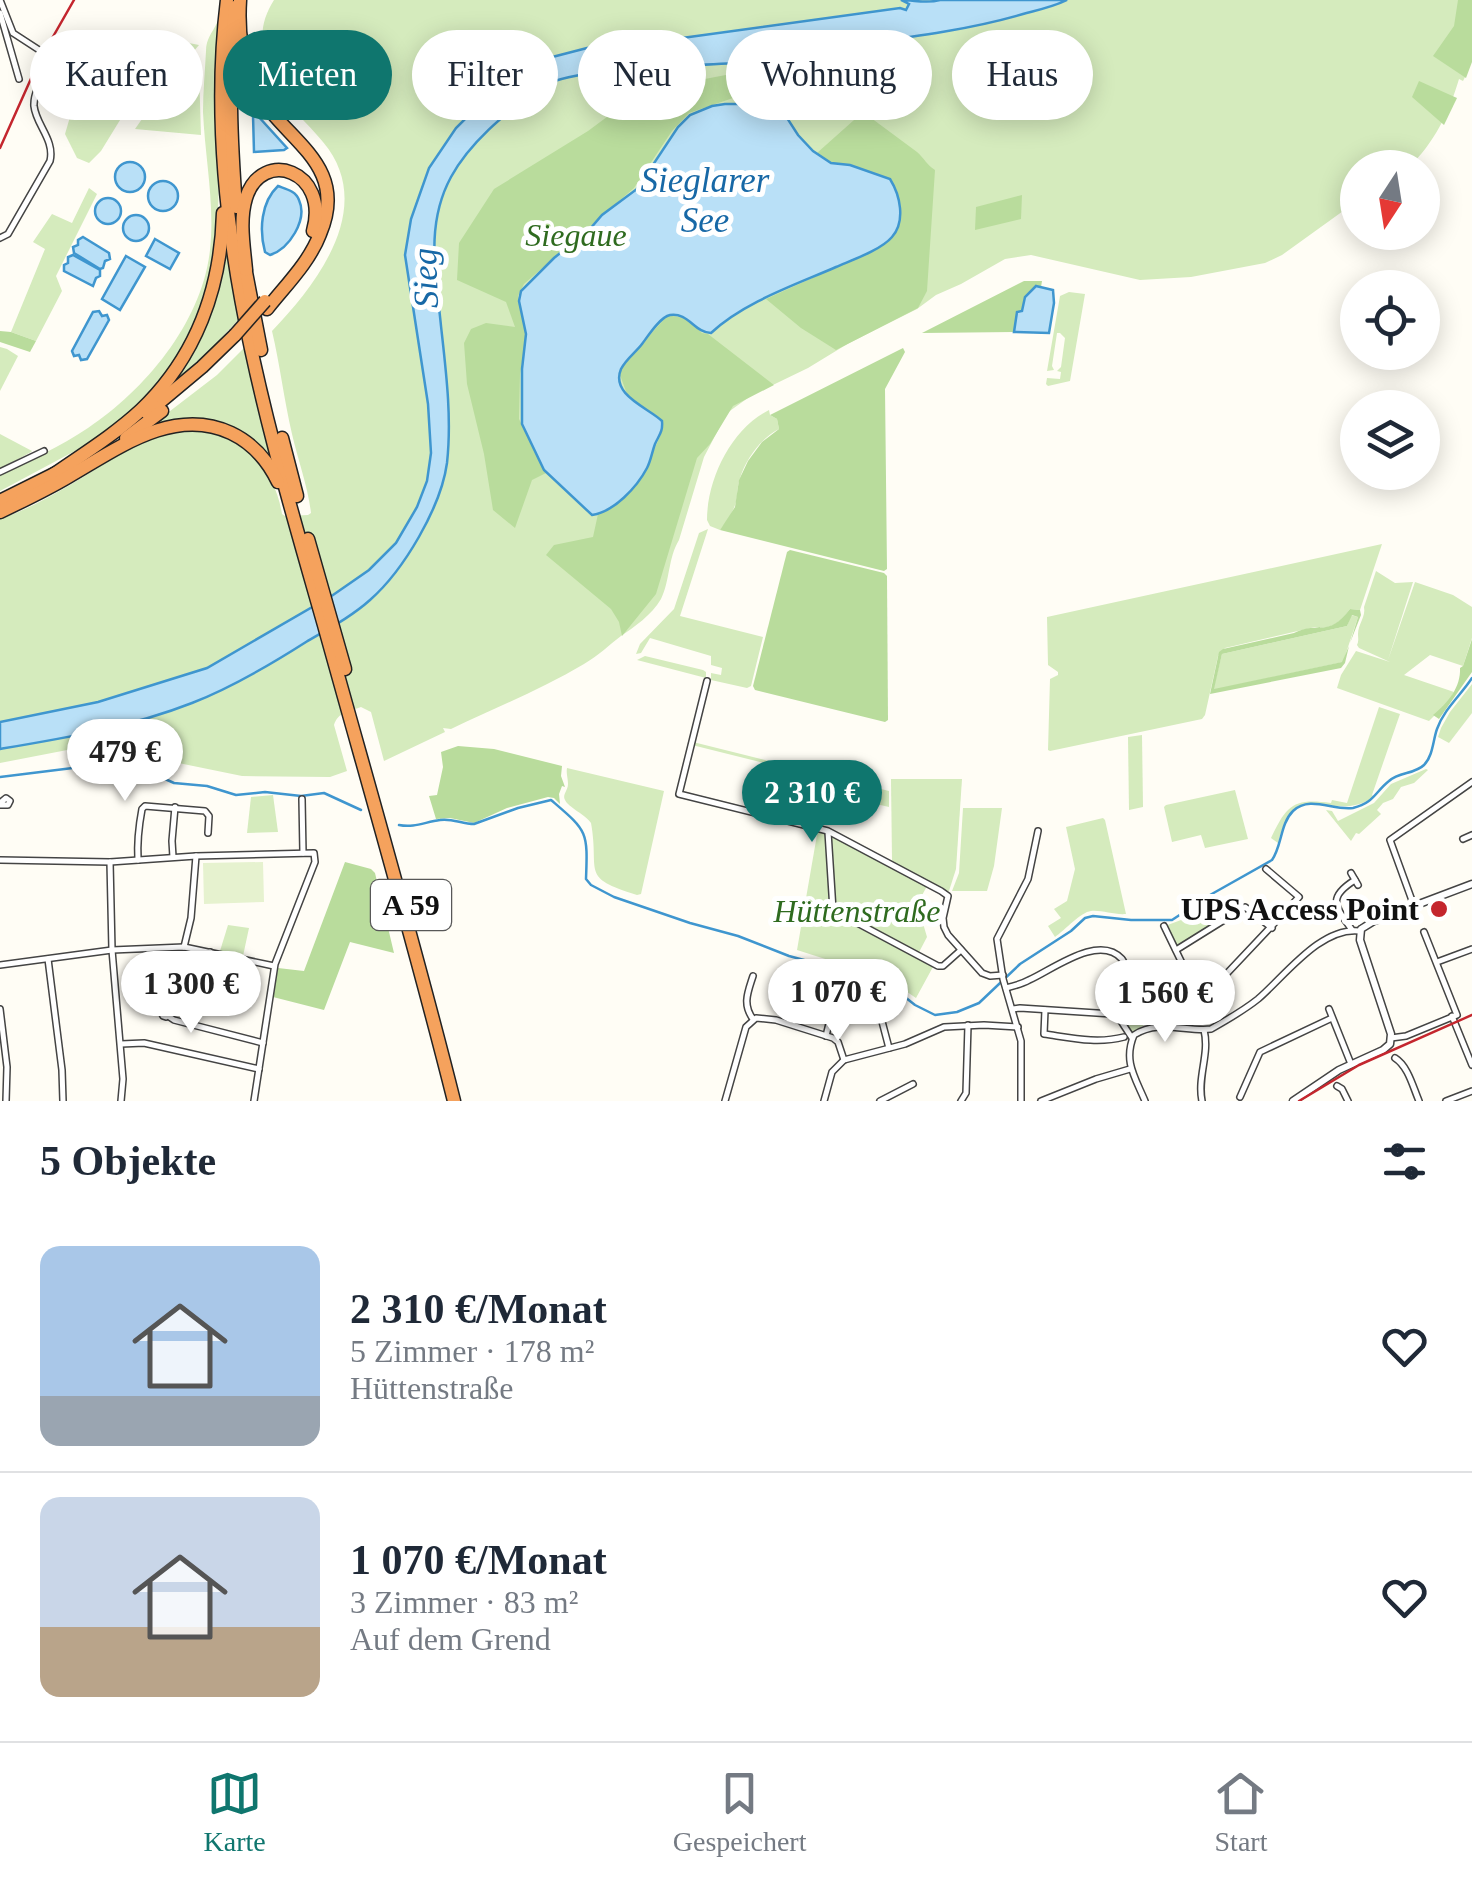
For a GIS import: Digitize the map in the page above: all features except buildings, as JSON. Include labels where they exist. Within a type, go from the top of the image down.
[{"type":"highway","name":"A 59","points":[[227,0],[222,54],[224,180],[250,341],[457,1101]]},
{"type":"highway","name":"A 59","points":[[238,0],[231,68],[232,155],[240,236],[302,546],[353,712]]},
{"type":"highway","points":[[92,463],[165,408],[236,338],[301,267],[326,216],[324,178],[314,157],[268,107],[252,81],[243,56],[238,0]]},
{"type":"highway","points":[[246,272],[243,218],[249,191],[268,174],[294,174],[312,191],[315,226],[301,256],[266,305]]},
{"type":"highway","points":[[53,475],[138,412],[188,350],[210,302],[219,264],[224,180]]},
{"type":"highway","points":[[0,502],[93,452],[168,398],[236,338]]},
{"type":"highway","points":[[0,512],[141,437],[189,424],[218,428],[242,439],[264,460],[295,515]]},
{"type":"street","points":[[0,0],[12,33],[51,56],[53,61],[38,86],[34,109],[52,148],[50,161],[8,234],[0,238]]},
{"type":"street","points":[[0,13],[19,79]]},
{"type":"street","points":[[0,472],[44,451]]},
{"type":"street","points":[[707,681],[679,794],[828,831],[948,896],[944,928],[982,972],[990,976],[1004,981],[1031,980],[1100,949],[1123,960],[1141,1002]]},
{"type":"street","points":[[1414,906],[1390,840],[1472,783]]},
{"type":"street","points":[[302,799],[303,853]]},
{"type":"street","points":[[138,860],[142,808],[147,806],[208,813],[208,834]]},
{"type":"street","points":[[174,857],[175,808]]},
{"type":"street","points":[[828,831],[833,910],[938,966],[961,950]]},
{"type":"street","points":[[1021,1101],[1022,1051],[1004,981],[998,936],[1028,879],[1038,831]]},
{"type":"street","points":[[1463,840],[1472,835]]},
{"type":"street","points":[[0,860],[110,862],[314,852],[314,862],[275,966],[254,1101]]},
{"type":"street","points":[[184,947],[191,918],[196,856]]},
{"type":"street","points":[[110,862],[121,1101]]},
{"type":"street","points":[[1148,1018],[1218,983],[1299,897],[1266,869]]},
{"type":"street","points":[[1293,1101],[1351,1064],[1383,1050],[1392,1038],[1360,940],[1336,903],[1340,890],[1355,880]]},
{"type":"street","points":[[1044,1010],[1044,1034],[1101,1042],[1152,1028],[1204,1030],[1232,1018],[1253,1003],[1316,945],[1472,884]]},
{"type":"street","points":[[1176,950],[1245,907],[1272,928]]},
{"type":"street","points":[[1164,926],[1196,994]]},
{"type":"street","points":[[1424,932],[1472,1065]]},
{"type":"street","points":[[0,964],[112,950],[184,947],[275,966]]},
{"type":"street","points":[[1436,963],[1472,949]]},
{"type":"street","points":[[191,1025],[196,1005],[202,1002],[209,987],[210,952]]},
{"type":"street","points":[[48,959],[63,1101]]},
{"type":"street","points":[[186,968],[208,974]]},
{"type":"street","points":[[153,997],[159,975],[144,972],[142,985],[174,1020],[263,1043]]},
{"type":"street","points":[[753,976],[745,1002],[753,1020]]},
{"type":"street","points":[[209,987],[249,998]]},
{"type":"street","points":[[1012,1010],[1116,1016],[1162,990],[1184,988],[1196,994]]},
{"type":"street","points":[[826,1036],[839,996],[879,1010],[889,1048]]},
{"type":"street","points":[[0,1009],[7,1066],[6,1101]]},
{"type":"street","points":[[1328,1009],[1351,1064]]},
{"type":"street","points":[[1392,1038],[1455,1015]]},
{"type":"street","points":[[1116,1016],[1128,1037],[1130,1069],[1145,1101]]},
{"type":"street","points":[[726,1101],[746,1027],[753,1020],[768,1018],[826,1036],[838,1042],[844,1060]]},
{"type":"street","points":[[1240,1097],[1260,1052],[1332,1018]]},
{"type":"street","points":[[961,1101],[966,1093],[968,1025]]},
{"type":"street","points":[[824,1101],[832,1072],[844,1060],[905,1044],[944,1027],[1018,1027]]},
{"type":"street","points":[[1202,1101],[1204,1030]]},
{"type":"street","points":[[121,1044],[144,1043],[260,1068]]},
{"type":"street","points":[[1395,1058],[1400,1060],[1419,1101]]},
{"type":"street","points":[[1041,1101],[1130,1069]]},
{"type":"street","points":[[880,1101],[913,1084]]},
{"type":"street","points":[[1337,1086],[1348,1101]]},
{"type":"street","points":[[1446,1101],[1472,1090]]},
{"type":"green space","points":[[221,0],[215,75],[217,244],[208,288],[183,349],[164,377],[114,426],[0,491],[0,475],[77,435],[130,394],[168,351],[196,303],[205,277],[211,233],[203,112],[206,47],[218,20]]},
{"type":"green space","name":"Siegaue","points":[[274,0],[1472,0],[1468,71],[1463,81],[1459,79],[1426,148],[1340,150],[1340,213],[1282,255],[1265,263],[1191,277],[1140,280],[1031,255],[1005,259],[752,395],[727,413],[704,457],[657,605],[594,658],[552,682],[451,729],[443,728],[445,732],[384,761],[371,712],[361,707],[345,713],[334,725],[347,771],[330,777],[242,776],[115,750],[122,744],[93,745],[0,763],[0,519],[45,499],[154,438],[200,430],[222,436],[259,462],[270,478],[282,514],[311,513],[272,331],[323,267],[343,217],[344,192],[338,167],[303,120],[392,120],[392,30],[263,30]]},
{"type":"green space","points":[[1458,0],[1472,0],[1472,62],[1466,78],[1433,56],[1454,26]]},
{"type":"green space","points":[[726,75],[726,100],[706,107],[706,79]]},
{"type":"green space","points":[[1419,81],[1457,98],[1444,125],[1412,97]]},
{"type":"green space","points":[[69,120],[120,120],[89,163],[77,158],[65,134]]},
{"type":"green space","points":[[141,120],[201,120],[201,135],[135,129]]},
{"type":"green space","points":[[603,120],[682,120],[634,188],[524,284],[518,296],[526,336],[519,419],[546,473],[532,480],[515,528],[493,510],[467,384],[464,343],[471,329],[486,323],[515,327],[506,302],[457,280],[459,243],[494,189]]},
{"type":"green space","points":[[854,120],[874,120],[935,170],[927,291],[918,308],[836,350],[766,299],[889,240],[897,191],[890,179],[850,165],[831,163],[817,153]]},
{"type":"green space","points":[[89,188],[97,194],[56,276],[62,291],[36,341],[11,332],[45,249],[33,242],[52,214],[72,223]]},
{"type":"green space","points":[[1022,195],[1021,219],[975,230],[976,207]]},
{"type":"green space","points":[[226,250],[239,319],[166,390],[196,345],[214,303]]},
{"type":"green space","points":[[1024,281],[1042,281],[1022,312],[1017,313],[1014,332],[922,333]]},
{"type":"green space","points":[[1069,292],[1085,294],[1070,381],[1048,386],[1047,378],[1060,379],[1061,372],[1057,371],[1065,338],[1060,333],[1054,370],[1047,371],[1060,296]]},
{"type":"green space","points":[[668,315],[688,319],[774,385],[733,406],[697,458],[656,594],[622,636],[611,609],[546,555],[554,545],[593,537],[598,514],[624,497],[645,471],[663,424],[628,397],[620,375],[630,357]]},
{"type":"green space","points":[[0,331],[36,341],[30,352],[0,342]]},
{"type":"green space","points":[[0,347],[18,356],[0,391]]},
{"type":"green space","points":[[244,348],[276,471],[222,426],[144,431],[217,375]]},
{"type":"green space","points":[[903,348],[905,352],[885,389],[887,569],[720,530],[735,507],[739,480],[748,461],[762,442],[779,429],[777,419],[770,415]]},
{"type":"green space","points":[[769,410],[779,429],[760,443],[746,464],[735,506],[725,523],[720,530],[710,526],[707,520],[711,488],[724,457],[743,429]]},
{"type":"green space","points":[[0,434],[32,451],[0,469]]},
{"type":"green space","points":[[708,529],[680,616],[763,637],[751,686],[747,688],[711,680],[711,673],[721,675],[722,668],[711,665],[711,656],[650,638],[641,653],[636,654],[640,644],[674,609],[699,533]]},
{"type":"green space","points":[[1382,544],[1360,610],[1350,609],[1331,626],[1225,648],[1218,656],[1202,719],[1048,750],[1050,679],[1058,672],[1048,665],[1047,617]]},
{"type":"green space","points":[[790,550],[887,576],[885,722],[755,690]]},
{"type":"green space","points":[[1376,571],[1395,583],[1413,582],[1388,660],[1415,582],[1453,595],[1472,607],[1472,638],[1463,666],[1430,655],[1404,675],[1454,692],[1429,721],[1337,688],[1356,651],[1390,662],[1357,645]]},
{"type":"green space","points":[[1350,609],[1360,610],[1361,615],[1350,643],[1358,617],[1352,615],[1347,626],[1222,654],[1214,689],[1342,662],[1349,646],[1341,668],[1210,694],[1219,652],[1223,649],[1329,626]]},
{"type":"green space","points":[[1351,615],[1358,617],[1343,662],[1213,690],[1222,654],[1347,626]]},
{"type":"green space","points":[[1472,639],[1472,672],[1439,719],[1433,715],[1456,688]]},
{"type":"green space","points":[[645,656],[703,670],[706,678],[637,660]]},
{"type":"green space","points":[[1472,684],[1472,713],[1449,743],[1438,737],[1441,728]]},
{"type":"green space","points":[[1379,707],[1400,714],[1374,797],[1343,806],[1305,804],[1285,822],[1278,843],[1271,838],[1293,806],[1308,802],[1331,803],[1332,800],[1347,803]]},
{"type":"green space","points":[[1142,735],[1143,807],[1129,810],[1128,737]]},
{"type":"green space","points":[[693,742],[889,791],[889,807],[837,795],[839,782],[692,745]]},
{"type":"green space","points":[[458,746],[494,749],[562,766],[565,787],[559,794],[560,804],[548,797],[507,808],[474,823],[436,819],[429,796],[437,795],[443,767],[441,752]]},
{"type":"green space","points":[[567,768],[664,791],[641,894],[619,889],[599,877],[591,823],[564,798]]},
{"type":"green space","points":[[1426,769],[1414,783],[1401,787],[1393,799],[1383,803],[1377,810],[1381,814],[1351,841],[1326,810],[1332,811],[1338,821],[1374,803],[1391,784]]},
{"type":"green space","points":[[891,779],[962,779],[956,869],[949,891],[944,892],[894,865]]},
{"type":"green space","points":[[1235,790],[1248,839],[1205,848],[1201,835],[1172,842],[1166,805]]},
{"type":"green space","points":[[273,795],[278,832],[247,833],[251,797]]},
{"type":"green space","points":[[963,808],[1002,808],[987,891],[952,891],[959,873]]},
{"type":"green space","points":[[1103,818],[1126,914],[1087,912],[1055,937],[1048,926],[1061,918],[1054,909],[1067,901],[1075,869],[1066,827]]},
{"type":"green space","name":"Hüttenstraße","points":[[818,829],[927,886],[912,914],[922,920],[927,937],[917,956],[934,965],[916,998],[888,979],[797,950]]},
{"type":"green space","points":[[263,862],[264,902],[204,904],[203,863]]},
{"type":"green space","points":[[345,862],[375,873],[394,953],[350,942],[324,1010],[273,997],[278,968],[304,971]]},
{"type":"green space","points":[[1198,909],[1209,927],[1176,945],[1165,926]]},
{"type":"green space","points":[[228,925],[249,928],[243,956],[220,951]]},
{"type":"green space","points":[[1141,1006],[1147,1015],[1144,1025],[1132,1033],[1122,1016]]},
{"type":"water","points":[[901,0],[1067,0],[1001,20],[932,33],[932,30],[740,30],[906,10],[909,4]]},
{"type":"water","points":[[726,32],[726,64],[706,65],[706,35]]},
{"type":"water","points":[[578,50],[578,76],[558,80],[558,56]]},
{"type":"water","name":"Sieglarer See","points":[[725,104],[726,120],[788,120],[813,151],[831,163],[850,165],[890,179],[900,208],[899,223],[892,237],[874,250],[754,303],[711,333],[676,315],[662,319],[626,362],[619,378],[632,400],[662,421],[661,431],[637,483],[616,504],[592,515],[544,470],[522,424],[526,334],[519,301],[521,291],[602,215],[637,189],[685,120],[706,120],[706,108]]},
{"type":"water","points":[[253,120],[262,120],[287,148],[284,150],[254,152]]},
{"type":"water","name":"Sieg","points":[[464,120],[499,120],[459,164],[438,213],[434,250],[448,394],[447,463],[429,518],[396,572],[370,600],[347,617],[207,697],[122,725],[0,749],[0,722],[98,702],[207,668],[333,595],[369,570],[396,543],[417,507],[427,481],[431,453],[428,404],[405,255],[411,219],[429,168]]},
{"type":"water","points":[[130,162],[141,166],[145,177],[141,188],[130,192],[119,188],[115,177],[119,166]]},
{"type":"water","points":[[163,181],[174,185],[178,196],[174,207],[163,211],[152,207],[148,196],[152,185]]},
{"type":"water","points":[[278,186],[298,197],[301,216],[290,240],[270,255],[263,244],[263,217]]},
{"type":"water","points":[[108,198],[117,202],[121,211],[117,220],[108,224],[99,220],[95,211],[99,202]]},
{"type":"water","points":[[136,215],[145,219],[149,228],[145,237],[136,241],[127,237],[123,228],[127,219]]},
{"type":"water","points":[[83,237],[109,253],[110,259],[103,268],[74,253],[73,247]]},
{"type":"water","points":[[155,239],[179,253],[170,269],[146,256]]},
{"type":"water","points":[[73,255],[100,270],[93,286],[64,271],[68,257]]},
{"type":"water","points":[[126,256],[145,267],[120,310],[102,299]]},
{"type":"water","points":[[1036,286],[1053,290],[1049,333],[1014,332],[1017,312],[1022,311],[1025,297]]},
{"type":"water","points":[[99,311],[109,320],[87,359],[81,360],[72,351],[93,312]]},
{"type":"waterway","points":[[399,825],[444,820],[474,824],[551,800],[583,833],[586,879],[591,885],[614,897],[789,956],[886,982],[935,1015],[957,1012],[979,1003],[1020,964],[1085,918],[1172,920],[1272,860],[1286,822],[1300,806],[1360,806],[1393,778],[1420,768],[1429,757],[1444,715],[1472,678]]},
{"type":"waterway","points":[[0,777],[121,765],[174,783],[207,786],[236,795],[324,793],[361,810]]},
{"type":"railway","points":[[0,148],[38,63],[74,0]]},
{"type":"railway","points":[[1299,1101],[1359,1065],[1472,1015]]},
{"type":"place","name":"UPS Access Point","points":[[1439,909]]}]
